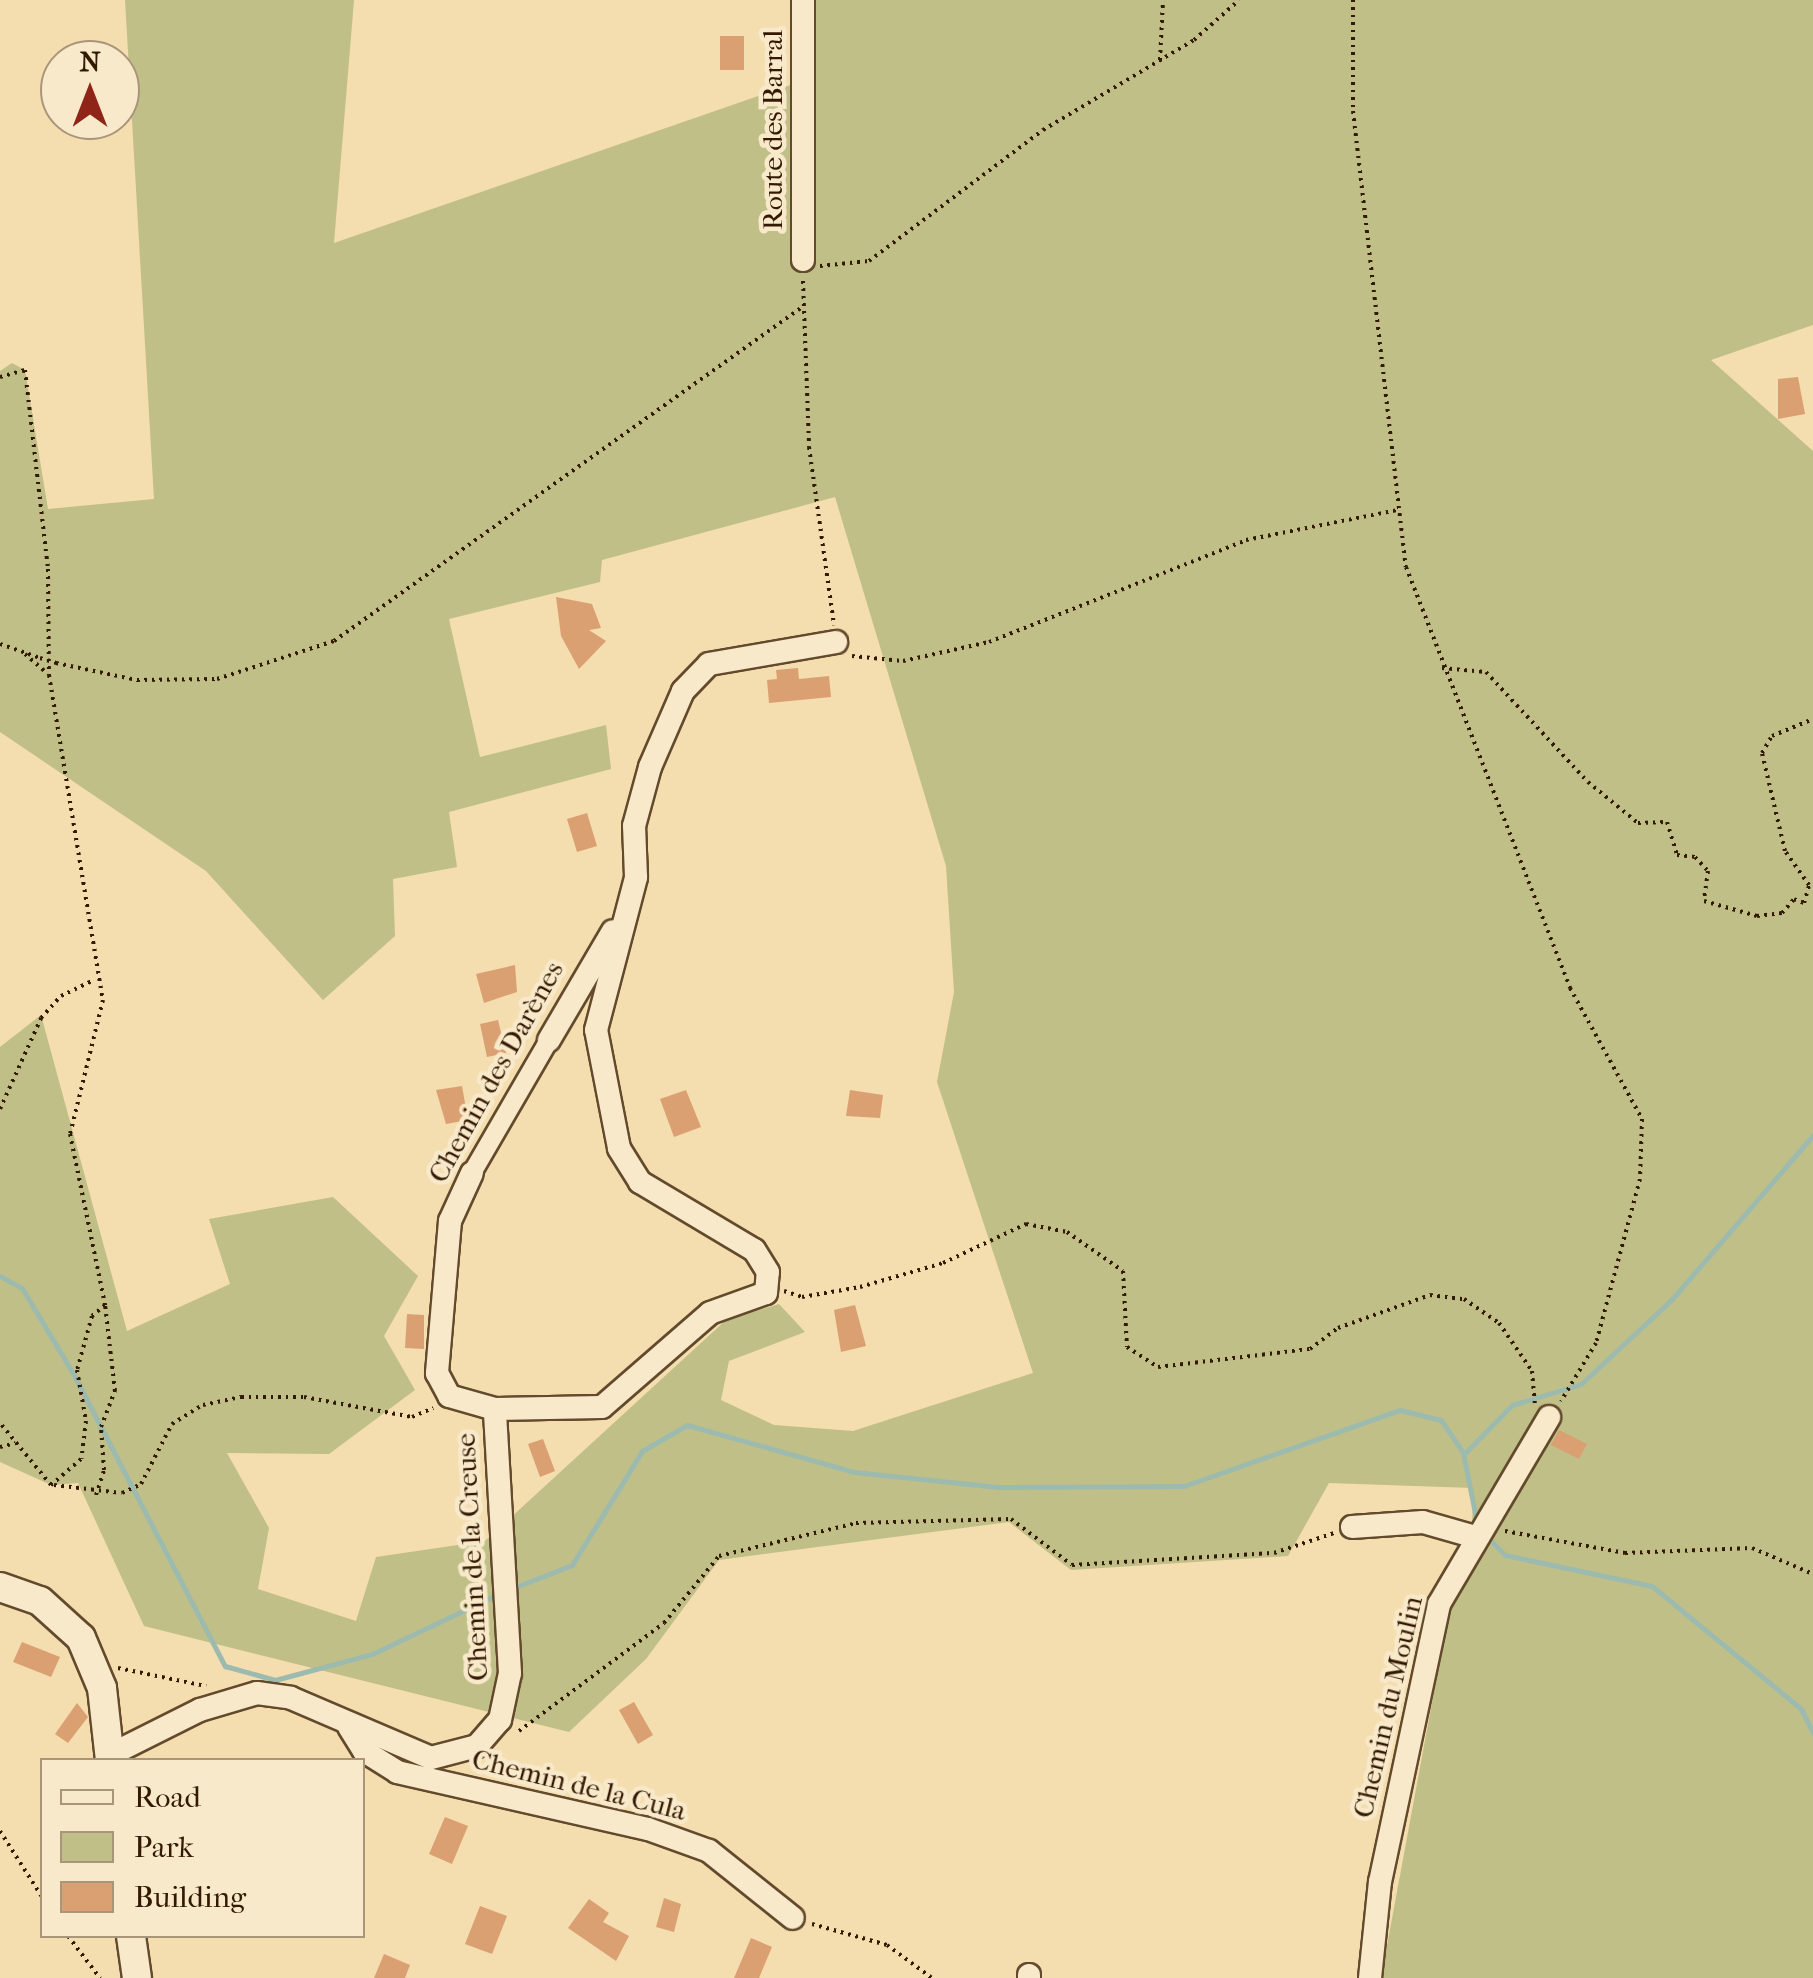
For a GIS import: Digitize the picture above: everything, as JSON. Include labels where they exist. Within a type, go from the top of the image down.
[{"type":"street","name":"Route des Barral","points":[[803,0],[803,260]]},
{"type":"street","points":[[767,1284],[768,1272],[754,1250],[640,1182],[619,1148],[596,1030],[636,877],[634,826],[683,691],[710,664],[740,653],[836,642]]},
{"type":"street","name":"Chemin des Darènes","points":[[449,1396],[438,1373],[450,1220],[472,1173],[624,915]]},
{"type":"street","name":"Chemin de la Creuse","points":[[110,1758],[239,1696],[275,1694],[419,1755],[447,1758],[477,1746],[500,1720],[510,1673],[494,1410],[602,1407],[710,1313],[766,1293],[767,1284]]},
{"type":"street","points":[[449,1396],[494,1410]]},
{"type":"street","name":"Chemin du Moulin","points":[[1370,1978],[1380,1882],[1439,1604],[1541,1411]]},
{"type":"street","points":[[1352,1527],[1423,1522],[1476,1530]]},
{"type":"street","points":[[0,1587],[54,1610],[95,1663],[110,1758]]},
{"type":"street","name":"Chemin de la Cula","points":[[347,1724],[364,1750],[397,1772],[648,1830],[709,1851],[793,1918]]},
{"type":"street","points":[[132,1938],[136,1978]]},
{"type":"path","points":[[1160,60],[1163,0]]},
{"type":"path","points":[[1239,0],[1160,60],[1043,130],[869,261],[828,270],[803,260],[809,447],[836,642],[850,656],[884,661],[957,650],[1076,613],[1246,540],[1397,512]]},
{"type":"path","points":[[1353,0],[1353,111],[1406,566],[1442,668],[1570,988],[1642,1119],[1640,1178],[1578,1383],[1573,1388]]},
{"type":"path","points":[[0,644],[56,663],[137,680],[217,678],[334,640],[802,307]]},
{"type":"path","points":[[0,377],[25,370],[48,569],[48,674],[63,729],[100,1023],[70,1134],[105,1304],[114,1391],[101,1428],[104,1470],[96,1495]]},
{"type":"path","points":[[22,651],[48,674]]},
{"type":"path","points":[[1442,668],[1486,672],[1588,782],[1638,823],[1667,822],[1677,855],[1695,856],[1708,872],[1704,901],[1757,916],[1782,913],[1794,900],[1804,904],[1808,886],[1785,851],[1762,753],[1772,736],[1813,718]]},
{"type":"path","points":[[0,1109],[40,1018],[76,985],[94,980]]},
{"type":"path","points":[[767,1284],[802,1297],[860,1288],[944,1263],[1026,1224],[1067,1232],[1122,1271],[1127,1346],[1158,1366],[1310,1349],[1338,1328],[1430,1295],[1464,1299],[1499,1324],[1532,1372],[1533,1394],[1541,1411]]},
{"type":"path","points":[[51,1485],[80,1459],[86,1421],[76,1386],[77,1370],[92,1316],[105,1304]]},
{"type":"path","points":[[0,1423],[51,1485],[96,1495],[122,1494],[142,1484],[172,1424],[204,1405],[304,1397],[412,1418],[449,1396]]},
{"type":"path","points":[[0,1447],[16,1443]]},
{"type":"path","points":[[513,1736],[664,1622],[720,1556],[856,1523],[1011,1519],[1072,1565],[1274,1554],[1352,1527]]},
{"type":"path","points":[[1476,1530],[1626,1554],[1752,1548],[1813,1574]]},
{"type":"path","points":[[95,1663],[169,1674],[239,1696]]},
{"type":"path","points":[[0,1831],[40,1894]]},
{"type":"path","points":[[793,1918],[887,1946],[932,1978]]},
{"type":"path","points":[[70,1938],[100,1978]]},
{"type":"green space","points":[[125,0],[354,0],[334,243],[799,82],[803,0],[1813,0],[1813,325],[1711,360],[1813,451],[1813,1978],[1381,1978],[1456,1573],[1472,1536],[1473,1488],[1329,1483],[1288,1556],[1071,1570],[1009,1522],[719,1560],[646,1659],[569,1732],[144,1626],[78,1483],[51,1485],[0,1462],[0,1047],[41,1015],[127,1331],[230,1284],[209,1219],[333,1197],[418,1276],[384,1336],[415,1390],[329,1454],[227,1453],[269,1528],[258,1589],[356,1621],[376,1557],[485,1541],[726,1320],[779,1304],[805,1332],[729,1361],[721,1400],[774,1425],[853,1431],[1033,1373],[937,1082],[954,992],[946,866],[835,497],[602,560],[600,582],[449,619],[480,757],[606,725],[611,769],[449,812],[457,867],[393,879],[395,936],[323,1000],[206,871],[0,732],[0,371],[12,363],[25,370],[48,509],[154,499],[133,140],[140,140],[140,40],[127,40]]},
{"type":"building","points":[[720,36],[744,36],[744,70],[720,70]]},
{"type":"building","points":[[1798,377],[1805,414],[1778,419],[1778,379]]},
{"type":"building","points":[[556,597],[592,604],[601,628],[589,630],[606,641],[579,669],[561,636]]},
{"type":"building","points":[[798,668],[799,679],[829,676],[831,697],[769,703],[767,680],[777,679],[776,670]]},
{"type":"building","points":[[587,813],[597,846],[577,852],[567,819]]},
{"type":"building","points":[[515,965],[517,992],[484,1003],[476,974]]},
{"type":"building","points":[[498,1020],[506,1053],[487,1057],[480,1024]]},
{"type":"building","points":[[462,1086],[468,1120],[446,1124],[436,1090]]},
{"type":"building","points":[[686,1090],[701,1127],[674,1137],[660,1099]]},
{"type":"building","points":[[850,1090],[883,1095],[880,1118],[846,1116]]},
{"type":"building","points":[[855,1305],[866,1346],[841,1352],[834,1310]]},
{"type":"building","points":[[407,1314],[424,1315],[424,1349],[405,1348]]},
{"type":"building","points":[[1559,1430],[1587,1444],[1579,1459],[1551,1445]]},
{"type":"building","points":[[543,1439],[555,1471],[540,1477],[528,1444]]},
{"type":"building","points":[[22,1642],[60,1657],[51,1677],[13,1662]]},
{"type":"building","points":[[634,1702],[653,1735],[638,1744],[619,1710]]},
{"type":"building","points":[[77,1703],[88,1717],[68,1743],[55,1734]]},
{"type":"building","points":[[445,1817],[468,1826],[452,1864],[429,1854]]},
{"type":"building","points":[[664,1898],[681,1904],[674,1932],[656,1927]]},
{"type":"building","points":[[589,1899],[609,1913],[603,1922],[629,1936],[616,1961],[568,1928]]},
{"type":"building","points":[[480,1906],[507,1916],[492,1954],[465,1944]]},
{"type":"building","points":[[751,1938],[772,1947],[759,1978],[734,1978]]},
{"type":"building","points":[[384,1954],[410,1965],[405,1978],[374,1978]]},
{"type":"waterway","points":[[513,1588],[572,1565],[642,1451],[687,1425],[854,1472],[998,1487],[1184,1486],[1400,1410],[1441,1420],[1464,1454],[1512,1405],[1581,1384],[1672,1299],[1813,1135]]},
{"type":"waterway","points":[[0,1276],[22,1288],[75,1377],[225,1666],[275,1680],[372,1654],[492,1597]]},
{"type":"waterway","points":[[1463,1453],[1477,1523]]},
{"type":"waterway","points":[[1486,1536],[1505,1555],[1652,1586],[1801,1709],[1813,1733]]}]
